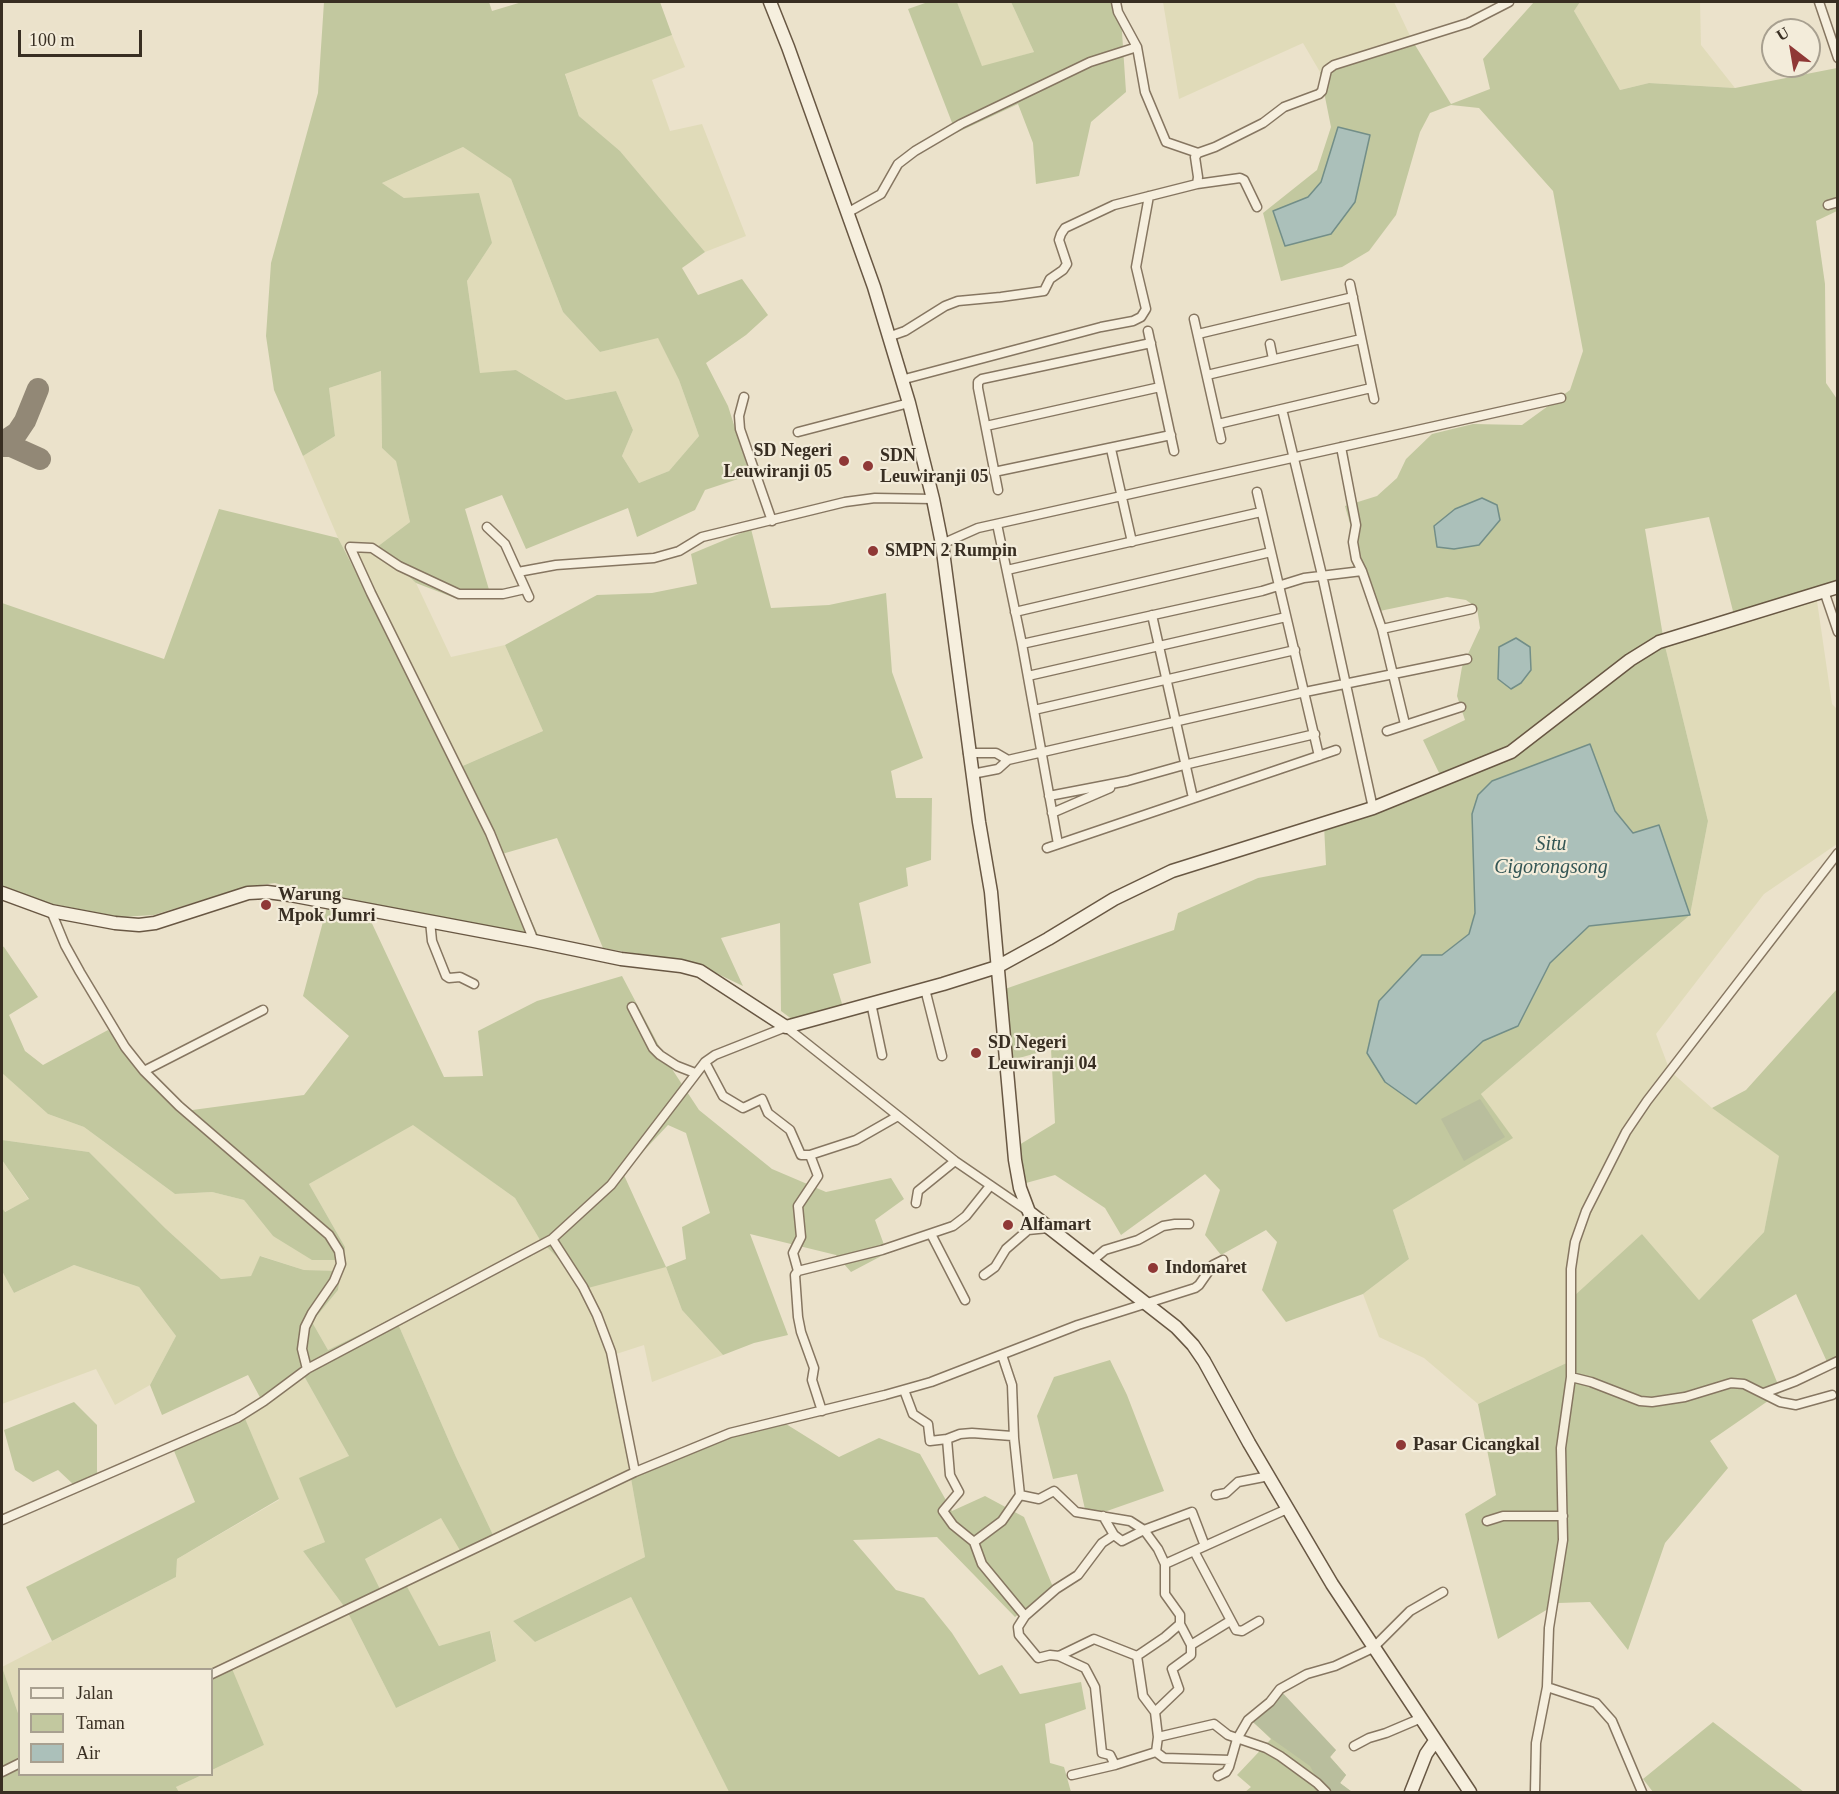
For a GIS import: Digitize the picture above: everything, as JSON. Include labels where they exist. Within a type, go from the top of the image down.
[{"type":"main road","points":[[770,2],[873,287],[909,403],[933,499],[942,544],[978,822],[992,892],[1015,1160],[1020,1188],[1029,1212],[1176,1327],[1193,1345],[1287,1509],[1373,1648],[1470,1792]]},
{"type":"main road","points":[[2,893],[51,911],[139,925],[248,893],[267,892],[534,940],[621,959],[681,966],[700,971],[786,1027],[997,967],[1114,899],[1172,871],[1373,808],[1511,752],[1630,660],[1659,642],[1838,587]]},
{"type":"main road","points":[[1411,1792],[1426,1754],[1435,1741]]},
{"type":"street","points":[[1116,2],[1118,12],[1137,47],[1145,92],[1166,142],[1198,153],[1263,123],[1284,107],[1319,94],[1322,91],[1327,70],[1334,64],[1468,23],[1509,2]]},
{"type":"street","points":[[1819,2],[1838,58]]},
{"type":"street","points":[[848,213],[881,194],[898,164],[915,151],[952,130],[1090,62],[1137,47]]},
{"type":"street","points":[[1197,184],[1195,157],[1198,153]]},
{"type":"street","points":[[888,337],[905,331],[945,306],[958,301],[1044,291],[1050,279],[1063,270],[1067,264],[1059,240],[1065,228],[1114,205],[1197,184],[1240,178],[1244,180],[1257,207]]},
{"type":"street","points":[[901,380],[1101,327],[1133,321],[1141,317],[1146,309],[1136,267],[1149,196]]},
{"type":"street","points":[[1828,205],[1838,202]]},
{"type":"street","points":[[1350,284],[1374,399]]},
{"type":"street","points":[[1198,334],[1353,297]]},
{"type":"street","points":[[1194,319],[1221,439]]},
{"type":"street","points":[[1148,331],[1174,451]]},
{"type":"street","points":[[1207,375],[1361,339]]},
{"type":"street","points":[[998,490],[978,382],[1151,344]]},
{"type":"street","points":[[1270,344],[1273,359]]},
{"type":"street","points":[[986,426],[1160,387]]},
{"type":"street","points":[[1218,424],[1371,388]]},
{"type":"street","points":[[744,397],[739,416],[740,429],[772,520]]},
{"type":"street","points":[[942,544],[962,534],[997,524],[1561,398]]},
{"type":"street","points":[[798,432],[909,403]]},
{"type":"street","points":[[1282,409],[1322,575],[1373,808]]},
{"type":"street","points":[[994,472],[1171,435]]},
{"type":"street","points":[[1341,447],[1356,525],[1353,542],[1356,560],[1382,629],[1405,724]]},
{"type":"street","points":[[1111,449],[1132,542]]},
{"type":"street","points":[[1257,492],[1319,756]]},
{"type":"street","points":[[518,572],[556,566],[654,558],[679,551],[702,537],[845,502],[875,498],[933,499]]},
{"type":"street","points":[[1007,570],[1262,512]]},
{"type":"street","points":[[997,524],[1022,644],[1058,844]]},
{"type":"street","points":[[487,527],[505,544],[527,593],[459,594],[399,566],[372,548],[350,547],[370,593],[490,833],[534,940]]},
{"type":"street","points":[[939,528],[962,534]]},
{"type":"street","points":[[1015,612],[1271,552]]},
{"type":"street","points":[[1022,644],[1262,591],[1322,575],[1362,571]]},
{"type":"street","points":[[1824,591],[1838,632]]},
{"type":"street","points":[[1382,629],[1472,609]]},
{"type":"street","points":[[1152,615],[1192,798]]},
{"type":"street","points":[[1028,676],[1286,617]]},
{"type":"street","points":[[1034,710],[1295,650]]},
{"type":"street","points":[[972,774],[998,769],[1008,760],[1041,752],[1305,692],[1467,659]]},
{"type":"street","points":[[1387,731],[1461,707]]},
{"type":"street","points":[[1049,796],[1127,781],[1314,734]]},
{"type":"street","points":[[1047,848],[1336,750]]},
{"type":"street","points":[[968,753],[996,753],[1008,760]]},
{"type":"street","points":[[1052,813],[1127,781]]},
{"type":"street","points":[[1535,1792],[1538,1732],[1547,1687],[1549,1628],[1563,1540],[1561,1448],[1571,1377],[1570,1277],[1575,1242],[1587,1211],[1626,1132],[1647,1101],[1838,853]]},
{"type":"street","points":[[51,911],[65,945],[80,972],[125,1047],[144,1071],[179,1106],[329,1235],[339,1251],[341,1264],[334,1281],[305,1327],[302,1349],[308,1369]]},
{"type":"street","points":[[430,921],[432,940],[446,976],[460,977],[474,984]]},
{"type":"street","points":[[925,989],[942,1056]]},
{"type":"street","points":[[871,1003],[882,1055]]},
{"type":"street","points":[[632,1007],[652,1047],[677,1066],[695,1073]]},
{"type":"street","points":[[144,1071],[263,1010]]},
{"type":"street","points":[[2,1520],[237,1418],[308,1369],[552,1239],[597,1200],[616,1179],[705,1062],[715,1055],[786,1027],[955,1161],[1029,1212]]},
{"type":"street","points":[[705,1062],[723,1096],[743,1108],[762,1099],[768,1113],[790,1130],[801,1155],[810,1155],[856,1140],[898,1116]]},
{"type":"street","points":[[798,1271],[793,1253],[801,1237],[798,1206],[818,1176],[810,1155]]},
{"type":"street","points":[[916,1203],[918,1191],[955,1161]]},
{"type":"street","points":[[822,1411],[812,1380],[814,1368],[798,1317],[795,1275],[798,1271],[882,1250],[953,1226],[966,1216],[990,1186]]},
{"type":"street","points":[[1092,1261],[1105,1250],[1138,1240],[1163,1226],[1189,1224]]},
{"type":"street","points":[[984,1275],[995,1267],[1006,1249],[1028,1230],[1048,1228]]},
{"type":"street","points":[[930,1234],[965,1300]]},
{"type":"street","points":[[552,1239],[583,1287],[611,1352],[635,1472]]},
{"type":"street","points":[[213,1674],[635,1472],[730,1433],[904,1390],[1078,1325],[1195,1288],[1213,1265],[1223,1260]]},
{"type":"street","points":[[974,1542],[1002,1521],[1020,1495],[1014,1438],[1012,1384],[1002,1355]]},
{"type":"street","points":[[1764,1394],[1838,1360]]},
{"type":"street","points":[[1571,1377],[1640,1401],[1684,1397],[1731,1383],[1744,1384],[1780,1402],[1796,1405],[1832,1395]]},
{"type":"street","points":[[904,1390],[913,1414],[928,1424],[930,1440],[947,1439],[960,1434],[972,1433],[1014,1438]]},
{"type":"street","points":[[947,1439],[950,1475],[959,1492],[944,1511],[953,1525],[974,1542],[982,1564],[1025,1616]]},
{"type":"street","points":[[1216,1495],[1226,1493],[1238,1482],[1269,1476]]},
{"type":"street","points":[[1020,1495],[1039,1498],[1054,1491],[1076,1512],[1130,1521],[1144,1530],[1158,1549],[1165,1564],[1165,1594],[1180,1615],[1180,1624],[1191,1645],[1191,1655],[1172,1669],[1179,1689],[1155,1712]]},
{"type":"street","points":[[1165,1564],[1287,1509]]},
{"type":"street","points":[[1103,1516],[1114,1535],[1122,1541],[1192,1512],[1205,1546]]},
{"type":"street","points":[[1487,1521],[1503,1516],[1563,1516]]},
{"type":"street","points":[[1114,1535],[1102,1543],[1078,1575],[1056,1589],[1025,1616],[1018,1627],[1019,1635],[1038,1658],[1050,1655],[1059,1656],[1085,1668],[1095,1687],[1102,1753],[1110,1755],[1115,1765]]},
{"type":"street","points":[[1194,1551],[1230,1621],[1238,1631],[1259,1621]]},
{"type":"street","points":[[1218,1776],[1226,1772],[1232,1760],[1237,1739],[1248,1720],[1287,1684],[1307,1674],[1335,1666],[1373,1648],[1410,1611],[1443,1592]]},
{"type":"street","points":[[1191,1645],[1230,1621]]},
{"type":"street","points":[[1137,1656],[1180,1624]]},
{"type":"street","points":[[1059,1656],[1094,1639],[1137,1656]]},
{"type":"street","points":[[1137,1656],[1143,1696],[1155,1712],[1158,1737],[1156,1752]]},
{"type":"street","points":[[1547,1687],[1596,1703],[1612,1721],[1642,1792]]},
{"type":"street","points":[[1354,1746],[1419,1719]]},
{"type":"street","points":[[1158,1737],[1214,1724],[1228,1735],[1266,1748],[1280,1756],[1326,1792]]},
{"type":"street","points":[[1156,1752],[1164,1758],[1232,1760]]},
{"type":"street","points":[[1072,1775],[1156,1752]]},
{"type":"street","points":[[2,1772],[18,1764]]},
{"type":"shaded area","points":[[957,2],[1011,2],[1034,52],[982,67]]},
{"type":"shaded area","points":[[1163,2],[1394,2],[1412,40],[1320,72],[1303,43],[1179,99]]},
{"type":"shaded area","points":[[1580,2],[1700,2],[1701,45],[1735,88],[1649,83],[1620,90],[1574,11]]},
{"type":"shaded area","points":[[672,35],[685,67],[652,80],[670,131],[702,124],[746,236],[705,252],[620,151],[579,116],[565,73]]},
{"type":"shaded area","points":[[463,147],[511,179],[563,312],[600,352],[658,337],[679,380],[699,436],[669,471],[639,483],[622,456],[633,430],[616,391],[566,400],[516,370],[480,374],[467,281],[492,243],[404,198],[382,183]]},
{"type":"shaded area","points":[[381,371],[382,448],[396,460],[410,522],[377,547],[416,583],[451,657],[505,645],[543,731],[458,768],[338,538],[303,456],[335,436],[329,388]]},
{"type":"shaded area","points":[[1816,594],[1832,704],[1837,709],[1837,844],[1764,894],[1656,1034],[1670,1071],[1712,1108],[1780,1156],[1764,1232],[1699,1300],[1642,1234],[1573,1360],[1478,1404],[1424,1358],[1379,1337],[1363,1294],[1409,1259],[1393,1210],[1512,1138],[1481,1094],[1690,915],[1708,821],[1664,642]]},
{"type":"shaded area","points":[[2,1073],[48,1114],[84,1127],[175,1194],[212,1192],[244,1200],[273,1236],[345,1247],[309,1184],[413,1124],[515,1198],[540,1240],[666,1267],[682,1310],[723,1355],[652,1382],[644,1345],[610,1356],[618,1382],[630,1473],[645,1557],[513,1621],[535,1642],[631,1597],[729,1792],[179,1792],[176,1787],[200,1776],[213,1776],[213,1770],[264,1745],[213,1674],[213,1668],[18,1668],[18,1713],[2,1667],[176,1577],[177,1559],[279,1500],[244,1416],[304,1376],[349,1456],[325,1542],[303,1551],[346,1609],[396,1708],[496,1661],[491,1632],[439,1646],[405,1584],[382,1593],[365,1559],[441,1518],[494,1537],[456,1457],[395,1317],[328,1350],[312,1322],[338,1290],[341,1271],[304,1270],[261,1256],[251,1276],[221,1279],[165,1228],[89,1152],[2,1140]]},
{"type":"shaded area","points":[[2,1160],[29,1200],[4,1212],[2,1208]]},
{"type":"shaded area","points":[[74,1265],[139,1287],[176,1336],[150,1385],[115,1405],[96,1369],[2,1404],[2,1271],[14,1293]]},
{"type":"green space","points":[[324,2],[489,2],[492,11],[522,2],[660,2],[672,35],[565,74],[579,116],[620,151],[705,252],[682,268],[698,295],[742,279],[768,315],[746,335],[706,363],[728,406],[750,475],[705,490],[695,510],[637,537],[628,508],[526,549],[502,495],[465,509],[490,593],[455,598],[416,583],[377,547],[410,522],[396,461],[382,448],[381,371],[329,388],[335,436],[303,456],[274,390],[266,336],[271,263],[318,93]],"holes":[[[463,147],[511,179],[563,312],[600,352],[658,338],[679,380],[699,436],[669,471],[639,483],[622,456],[633,430],[616,391],[566,400],[516,370],[480,373],[467,281],[492,243],[479,193],[404,198],[382,183]]]},
{"type":"green space","points":[[928,2],[957,2],[982,66],[1034,52],[1011,2],[1120,2],[1126,92],[1091,122],[1079,176],[1036,184],[1033,143],[1018,104],[956,133],[908,9]]},
{"type":"green space","points":[[1534,2],[1580,2],[1574,11],[1620,90],[1649,83],[1735,88],[1786,78],[1821,78],[1821,71],[1837,68],[1837,211],[1816,221],[1825,284],[1826,383],[1837,399],[1837,588],[1735,619],[1709,517],[1645,529],[1664,642],[1708,821],[1690,915],[1481,1094],[1513,1138],[1393,1210],[1409,1259],[1363,1294],[1286,1322],[1262,1290],[1277,1242],[1266,1230],[1221,1255],[1205,1235],[1220,1190],[1205,1174],[1121,1235],[1105,1208],[1055,1175],[1026,1183],[1019,1145],[1055,1123],[1051,1049],[1012,1060],[1005,989],[1174,930],[1178,913],[1258,878],[1326,865],[1324,825],[1444,783],[1423,740],[1465,720],[1457,696],[1462,667],[1480,628],[1477,608],[1466,600],[1447,597],[1375,612],[1345,506],[1377,496],[1397,478],[1406,459],[1432,434],[1473,424],[1522,425],[1570,390],[1583,351],[1553,191],[1479,108],[1451,105],[1430,113],[1420,132],[1396,215],[1369,251],[1342,267],[1281,281],[1263,213],[1317,170],[1331,127],[1320,72],[1412,40],[1451,104],[1490,89],[1483,59]],"holes":[[[1590,744],[1615,811],[1634,833],[1659,825],[1690,915],[1589,926],[1550,963],[1518,1026],[1483,1041],[1416,1104],[1422,955],[1442,955],[1469,934],[1475,913],[1472,814]]]},
{"type":"green space","points":[[219,509],[338,538],[458,768],[543,731],[505,645],[597,595],[652,593],[697,584],[691,554],[751,529],[771,608],[829,605],[886,593],[892,672],[923,758],[891,771],[896,798],[932,798],[931,860],[906,868],[908,886],[859,903],[871,963],[833,974],[843,1007],[793,1020],[781,1011],[780,923],[721,938],[743,986],[697,964],[603,948],[557,838],[502,854],[538,935],[329,900],[275,883],[245,887],[154,915],[120,917],[42,902],[2,888],[2,603],[164,659]]},
{"type":"green space","points":[[327,907],[368,915],[444,1077],[483,1076],[478,1031],[537,1001],[622,976],[668,1063],[699,1110],[772,1169],[826,1192],[891,1178],[904,1199],[875,1220],[887,1253],[851,1272],[836,1255],[750,1234],[788,1335],[754,1343],[723,1355],[682,1310],[666,1267],[588,1288],[540,1240],[515,1198],[413,1125],[309,1184],[345,1247],[343,1260],[312,1260],[273,1236],[244,1200],[212,1192],[175,1194],[84,1127],[48,1114],[2,1073],[2,946],[38,997],[9,1015],[25,1051],[43,1065],[108,1030],[185,1111],[304,1095],[349,1036],[303,996]],"holes":[[[668,1125],[686,1133],[710,1213],[682,1227],[686,1259],[666,1267],[623,1173]]]},
{"type":"green space","points":[[1837,989],[1837,1357],[1828,1364],[1796,1294],[1752,1320],[1781,1392],[1710,1441],[1728,1468],[1665,1543],[1628,1650],[1590,1602],[1558,1603],[1498,1639],[1465,1514],[1496,1495],[1478,1404],[1573,1360],[1573,1297],[1642,1234],[1699,1300],[1764,1232],[1779,1156],[1712,1108],[1746,1090]]},
{"type":"green space","points":[[1480,1099],[1505,1137],[1464,1161],[1441,1119]]},
{"type":"green space","points":[[2,1140],[89,1152],[165,1228],[221,1279],[251,1276],[260,1256],[304,1270],[341,1271],[338,1290],[312,1322],[328,1350],[395,1317],[456,1457],[494,1537],[461,1552],[441,1518],[365,1559],[382,1593],[405,1583],[439,1646],[490,1631],[496,1661],[396,1708],[346,1609],[303,1551],[325,1542],[299,1478],[349,1456],[304,1376],[263,1403],[248,1375],[162,1415],[150,1385],[176,1336],[139,1287],[74,1265],[14,1293],[2,1271],[2,1208],[5,1212],[29,1199],[2,1160]]},
{"type":"green space","points":[[1110,1360],[1127,1395],[1164,1491],[1087,1518],[1077,1474],[1053,1479],[1037,1416],[1054,1377]]},
{"type":"green space","points":[[74,1402],[97,1425],[97,1475],[75,1486],[58,1470],[33,1482],[15,1470],[4,1430]]},
{"type":"green space","points":[[244,1416],[279,1499],[177,1559],[176,1577],[52,1641],[26,1587],[195,1502],[172,1446]]},
{"type":"green space","points":[[778,1419],[839,1457],[879,1438],[920,1454],[952,1511],[985,1496],[1024,1517],[1053,1587],[1015,1617],[937,1537],[853,1540],[896,1590],[924,1598],[952,1633],[979,1675],[1002,1665],[1020,1694],[1081,1682],[1086,1709],[1045,1724],[1050,1763],[1064,1767],[1071,1792],[729,1792],[631,1597],[535,1642],[513,1621],[645,1557],[630,1473]]},
{"type":"green space","points":[[230,1664],[264,1745],[213,1770],[213,1672]]},
{"type":"green space","points":[[2,1667],[18,1713],[18,1776],[200,1776],[176,1787],[179,1792],[2,1792]]},
{"type":"green space","points":[[1279,1689],[1336,1750],[1330,1757],[1346,1775],[1340,1783],[1352,1792],[1327,1792],[1322,1788],[1310,1766],[1272,1739],[1253,1722]]},
{"type":"green space","points":[[1253,1722],[1336,1750],[1330,1757],[1346,1775],[1340,1783],[1352,1792],[1322,1788],[1317,1792],[1245,1792],[1251,1787],[1237,1775],[1271,1739]]},
{"type":"green space","points":[[1713,1722],[1804,1792],[1653,1792],[1643,1779]]},
{"type":"water","points":[[1338,127],[1370,135],[1355,202],[1331,234],[1285,246],[1273,211],[1308,197],[1321,182]]},
{"type":"water","points":[[1482,498],[1497,505],[1500,520],[1479,545],[1454,549],[1437,547],[1434,526],[1455,509]]},
{"type":"water","points":[[1516,638],[1530,647],[1531,670],[1521,683],[1511,689],[1498,679],[1499,647]]},
{"type":"water","name":"Situ Cigorongsong","points":[[1590,744],[1615,811],[1633,833],[1659,825],[1690,915],[1589,926],[1550,963],[1518,1026],[1483,1041],[1416,1104],[1385,1082],[1367,1053],[1379,1001],[1422,955],[1442,955],[1469,934],[1475,913],[1472,814],[1478,795],[1492,781]]},
{"type":"taxiway","points":[[2,443],[17,433],[25,421],[38,389]]},
{"type":"taxiway","points":[[2,446],[11,446],[40,459]]},
{"type":"place","name":"SD Negeri Leuwiranji 05","points":[[844,461]]},
{"type":"place","name":"SDN Leuwiranji 05","points":[[868,466]]},
{"type":"place","name":"SMPN 2 Rumpin","points":[[873,551]]},
{"type":"place","name":"Warung Mpok Jumri","points":[[266,905]]},
{"type":"place","name":"SD Negeri Leuwiranji 04","points":[[976,1053]]},
{"type":"place","name":"Alfamart","points":[[1008,1225]]},
{"type":"place","name":"Indomaret","points":[[1153,1268]]},
{"type":"place","name":"Pasar Cicangkal","points":[[1401,1445]]}]
